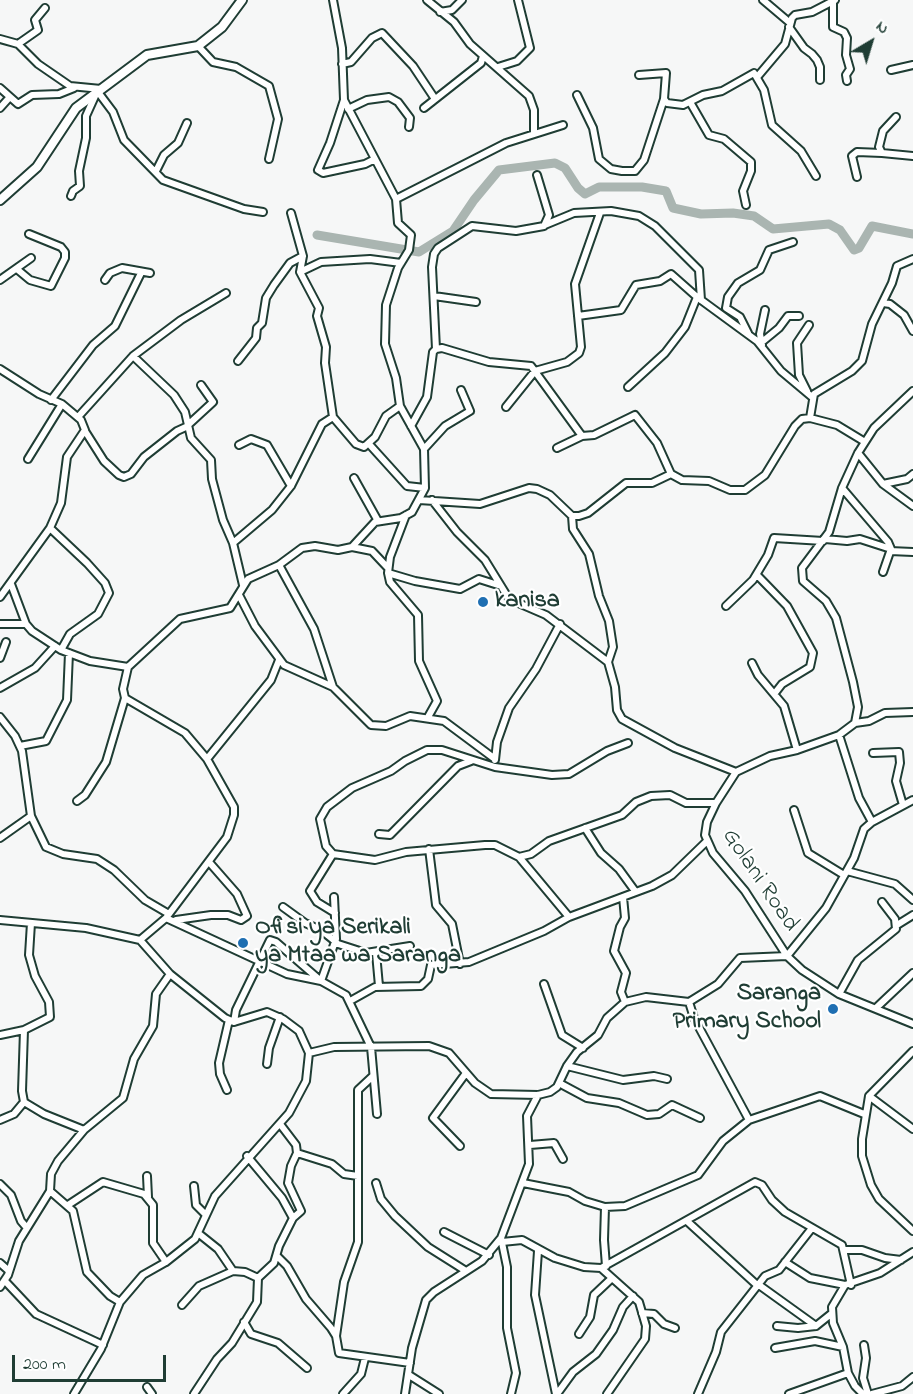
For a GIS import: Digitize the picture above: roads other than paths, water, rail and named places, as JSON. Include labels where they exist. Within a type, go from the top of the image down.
[{"type":"street","points":[[0,200],[29,176],[68,117],[98,92],[147,55],[198,46],[222,27],[242,0]]},
{"type":"street","points":[[333,0],[342,64],[344,100],[396,200],[398,223],[411,235],[409,250],[386,305],[385,344],[396,378],[400,406],[424,449],[425,488],[419,500],[406,515],[388,571],[390,582],[418,615],[419,661],[437,700],[428,717]]},
{"type":"street","points":[[427,0],[454,22],[483,56],[498,67],[533,101],[534,133]]},
{"type":"street","points":[[440,12],[452,10],[462,0]]},
{"type":"street","points":[[498,67],[517,61],[530,48],[518,0]]},
{"type":"street","points":[[763,0],[789,24],[804,48],[817,60],[820,67],[820,80]]},
{"type":"street","points":[[758,76],[785,44],[789,24],[795,15],[812,12],[834,1],[833,27],[844,32],[848,38],[846,56],[850,69],[846,75],[847,81]]},
{"type":"street","points":[[18,45],[38,30],[35,20],[45,8]]},
{"type":"street","points":[[342,64],[351,62],[372,38],[382,33],[413,66],[435,99]]},
{"type":"street","points":[[0,39],[18,45],[56,78],[75,88],[98,92],[113,112],[124,140],[163,180],[178,187],[233,203],[244,209],[263,212]]},
{"type":"street","points":[[198,46],[213,62],[236,67],[269,86],[278,119],[269,159]]},
{"type":"street","points":[[424,108],[482,63],[483,56]]},
{"type":"street","points":[[891,70],[913,64]]},
{"type":"street","points":[[577,95],[593,128],[598,159],[611,169],[635,171],[644,160],[664,99],[666,73],[639,75]]},
{"type":"street","points":[[664,99],[674,106],[690,102],[703,94],[722,91],[750,73],[758,76],[767,97],[772,124],[801,151],[816,176]]},
{"type":"street","points":[[0,88],[18,105],[32,95],[59,94],[75,88]]},
{"type":"street","points":[[71,196],[73,191],[80,186],[79,171],[86,138],[86,116],[98,92]]},
{"type":"street","points":[[348,109],[367,100],[389,97],[398,102],[410,118],[409,127]]},
{"type":"street","points":[[0,108],[9,98]]},
{"type":"street","points":[[344,100],[330,143],[318,170],[323,173],[365,164],[375,159]]},
{"type":"street","points":[[690,102],[709,135],[724,140],[751,162],[751,171],[744,191],[746,205]]},
{"type":"street","points":[[882,153],[879,147],[883,131],[896,117]]},
{"type":"street","points":[[156,171],[164,155],[178,143],[187,123]]},
{"type":"street","points":[[396,200],[434,182],[448,170],[534,133],[563,125]]},
{"type":"street","points":[[857,177],[852,156],[857,152],[913,156]]},
{"type":"street","points":[[537,175],[549,215],[544,226]]},
{"type":"street","points":[[411,426],[427,397],[436,349],[432,267],[434,254],[438,248],[467,229],[477,226],[516,231],[544,226],[574,213],[611,211],[633,214],[656,226],[699,270],[699,298],[685,327],[665,353],[628,387]]},
{"type":"street","points":[[291,213],[303,256],[300,272],[319,308],[317,316],[326,347],[325,363],[333,417],[356,444],[364,447],[369,444],[386,416],[400,406]]},
{"type":"street","points":[[506,407],[535,371],[567,362],[579,353],[581,347],[574,284],[600,213]]},
{"type":"street","points":[[18,270],[30,280],[51,286],[65,258],[65,252],[61,247],[29,234]]},
{"type":"street","points":[[748,333],[740,317],[726,308],[728,297],[738,283],[759,270],[769,250],[793,242]]},
{"type":"street","points":[[238,361],[256,338],[257,328],[262,323],[266,298],[274,285],[290,263],[303,256]]},
{"type":"street","points":[[0,280],[18,270],[31,258]]},
{"type":"street","points":[[300,272],[321,262],[370,259],[402,263]]},
{"type":"street","points":[[810,395],[858,367],[872,324],[897,266],[913,259]]},
{"type":"street","points":[[105,280],[110,273],[122,268],[150,273]]},
{"type":"street","points":[[51,400],[93,345],[115,326],[141,273]]},
{"type":"street","points":[[578,316],[621,310],[636,285],[660,281],[671,274],[762,345],[782,371],[810,395]]},
{"type":"street","points":[[78,417],[133,356],[181,320],[226,292]]},
{"type":"street","points":[[434,296],[476,302]]},
{"type":"street","points":[[883,303],[890,304],[904,315],[913,331]]},
{"type":"street","points":[[762,345],[760,334],[765,310]]},
{"type":"street","points":[[762,345],[788,316],[799,316]]},
{"type":"street","points":[[809,325],[797,343],[800,375],[810,395],[810,418]]},
{"type":"street","points":[[436,349],[442,348],[489,362],[531,366],[582,436]]},
{"type":"street","points":[[133,356],[174,395],[184,412],[192,438],[211,460],[212,479],[223,520],[233,543],[243,585]]},
{"type":"street","points":[[0,369],[51,400],[62,404],[78,417],[104,461],[119,476],[124,477],[131,474],[144,456],[188,425],[213,402],[201,385]]},
{"type":"street","points":[[424,449],[445,426],[470,411],[461,390]]},
{"type":"street","points":[[855,723],[858,707],[836,618],[826,601],[807,586],[802,575],[802,568],[824,540],[842,488],[858,453],[874,428],[913,391]]},
{"type":"street","points":[[28,459],[62,404]]},
{"type":"street","points":[[556,448],[582,436],[594,435],[635,415],[657,443],[671,474],[682,480],[709,481],[730,490],[745,490],[765,475],[798,422],[810,418],[837,425],[865,442]]},
{"type":"street","points":[[233,543],[272,510],[291,486],[314,436],[322,424],[333,417]]},
{"type":"street","points":[[0,597],[50,528],[61,503],[67,457],[85,431]]},
{"type":"street","points":[[239,444],[251,439],[267,445],[291,486]]},
{"type":"street","points":[[369,444],[407,486],[425,488]]},
{"type":"street","points":[[858,453],[883,484],[913,506]]},
{"type":"street","points":[[572,516],[588,513],[626,483],[652,483],[671,474]]},
{"type":"street","points":[[883,484],[907,479],[913,474]]},
{"type":"street","points":[[354,478],[378,521]]},
{"type":"street","points":[[419,500],[480,504],[529,488],[550,495],[572,516],[573,529],[589,554],[599,596],[609,621],[614,647],[608,662]]},
{"type":"street","points":[[842,488],[890,550]]},
{"type":"street","points":[[432,500],[457,532],[485,560],[509,598],[560,624],[608,662],[615,687],[616,710],[622,719],[675,748],[736,772],[770,756],[797,750],[839,735],[855,723],[869,721],[885,713],[913,712]]},
{"type":"street","points":[[352,547],[369,527],[378,521],[406,515]]},
{"type":"street","points":[[0,688],[35,668],[70,634],[98,614],[109,593],[105,583],[50,528]]},
{"type":"street","points":[[726,606],[757,574],[774,538],[847,541],[860,538],[890,550],[913,552]]},
{"type":"street","points":[[77,801],[84,795],[106,762],[125,698],[123,689],[128,667],[180,619],[230,608],[249,579],[279,565],[295,552],[307,546],[338,550],[352,547],[372,552],[388,571],[415,581],[460,589],[479,579],[501,586]]},
{"type":"street","points":[[883,572],[890,550]]},
{"type":"street","points":[[279,565],[314,629],[333,687]]},
{"type":"street","points":[[757,574],[787,606],[813,653],[810,667],[782,684],[776,693]]},
{"type":"street","points":[[11,584],[26,624],[32,631],[58,648],[90,661],[128,667]]},
{"type":"street","points":[[239,595],[255,626],[279,660],[294,671],[333,687],[366,720],[379,728],[403,717],[428,717],[451,724],[495,763]]},
{"type":"street","points":[[0,624],[26,624]]},
{"type":"street","points":[[495,763],[497,742],[509,708],[536,669],[560,624]]},
{"type":"street","points":[[0,658],[6,642]]},
{"type":"street","points":[[20,746],[46,741],[67,700],[69,653]]},
{"type":"street","points":[[207,759],[271,680],[279,660]]},
{"type":"street","points":[[752,663],[758,675],[776,693],[789,716],[797,750]]},
{"type":"street","points":[[125,698],[173,723],[185,733],[207,759],[234,807],[234,815],[227,837],[169,918],[140,940]]},
{"type":"street","points":[[0,717],[20,746],[27,771],[31,816],[46,847],[63,854],[97,859],[114,870],[145,900],[169,918],[287,974],[321,981],[341,990],[350,1001],[352,1011],[363,1027],[371,1047],[377,1114]]},
{"type":"street","points":[[839,735],[859,798],[872,822]]},
{"type":"street","points":[[568,917],[519,856],[495,845],[429,849],[375,860],[333,854],[326,846],[320,819],[327,807],[352,788],[391,771],[405,760],[427,750],[442,750],[474,760],[552,775],[570,774],[607,751],[628,743]]},
{"type":"street","points":[[873,753],[899,752],[896,783],[903,805]]},
{"type":"street","points":[[380,834],[390,835],[459,766],[465,761],[474,760]]},
{"type":"street","name":"Golani Road","points":[[736,772],[707,822],[706,842],[745,891],[788,956],[802,970],[839,994],[913,1024]]},
{"type":"street","points":[[519,856],[531,854],[549,841],[622,815],[636,802],[651,796],[670,795],[690,803],[716,803]]},
{"type":"street","points":[[309,1053],[334,1047],[398,1044],[441,1048],[454,1058],[483,1090],[491,1094],[538,1095],[550,1092],[560,1083],[567,1066],[598,1035],[612,1011],[625,1002],[646,997],[689,1002],[718,984],[740,958],[788,956],[816,922],[845,873],[862,834],[872,822],[913,800]]},
{"type":"street","points":[[794,810],[808,853],[845,873],[895,884],[913,900]]},
{"type":"street","points":[[0,838],[31,816]]},
{"type":"street","points":[[585,828],[601,853],[619,869],[635,891]]},
{"type":"street","points":[[350,1001],[378,986],[421,986],[428,979],[431,965],[460,964],[544,931],[568,917],[667,878],[706,842]]},
{"type":"street","points":[[429,849],[436,905],[453,928],[460,964]]},
{"type":"street","points":[[333,854],[310,891],[317,902],[335,913]]},
{"type":"street","points":[[169,918],[211,915],[245,919],[246,909],[237,894],[209,862]]},
{"type":"street","points":[[321,981],[336,943],[334,897]]},
{"type":"street","points":[[623,897],[625,918],[620,927],[614,951],[626,973],[621,992],[625,1002]]},
{"type":"street","points":[[882,902],[897,925]]},
{"type":"street","points":[[283,908],[305,923],[321,930],[336,943],[361,953],[376,953],[410,946]]},
{"type":"street","points":[[839,994],[858,960],[872,946],[893,934],[897,925],[913,915]]},
{"type":"street","points":[[0,920],[86,928],[140,940],[170,975],[231,1021]]},
{"type":"street","points":[[0,1035],[24,1030],[48,1019],[51,1013],[30,955],[31,923]]},
{"type":"street","points":[[227,1090],[220,1074],[219,1063],[231,1021],[262,962],[269,942],[273,940],[321,981]]},
{"type":"street","points":[[376,953],[378,986]]},
{"type":"street","points":[[876,1008],[913,973]]},
{"type":"street","points":[[0,1287],[6,1281],[14,1254],[27,1228],[50,1191],[53,1169],[84,1130],[123,1098],[134,1059],[153,1026],[156,994],[160,985],[170,975]]},
{"type":"street","points":[[544,984],[562,1035],[583,1048]]},
{"type":"street","points":[[689,1002],[694,1018],[749,1120]]},
{"type":"street","points":[[74,1394],[103,1345],[120,1302],[138,1280],[195,1239],[215,1196],[247,1156],[280,1124],[304,1087],[309,1053],[299,1031],[280,1017],[267,1012],[231,1021]]},
{"type":"street","points":[[267,1064],[269,1048],[280,1017]]},
{"type":"street","points":[[24,1030],[22,1091],[24,1102],[44,1114],[84,1130]]},
{"type":"street","points":[[913,1051],[869,1096],[864,1114],[862,1156],[871,1185],[892,1213],[913,1231]]},
{"type":"street","points":[[567,1066],[623,1080],[654,1076],[667,1079]]},
{"type":"street","points":[[460,1146],[433,1118],[466,1073]]},
{"type":"street","points":[[374,1077],[358,1090],[358,1242],[344,1282],[336,1336],[339,1353],[410,1363]]},
{"type":"street","points":[[560,1083],[587,1098],[619,1103],[647,1116],[659,1114],[672,1105],[700,1118]]},
{"type":"street","points":[[405,1394],[422,1308],[426,1300],[489,1255],[502,1240],[530,1164],[527,1116],[538,1095]]},
{"type":"street","points":[[523,1183],[569,1192],[585,1201],[605,1207],[631,1204],[688,1181],[705,1168],[723,1141],[749,1120],[820,1096],[864,1114]]},
{"type":"street","points":[[869,1096],[913,1129]]},
{"type":"street","points":[[0,1120],[14,1114],[24,1102]]},
{"type":"street","points":[[194,1394],[211,1368],[232,1343],[257,1302],[258,1278],[270,1267],[293,1218],[301,1211],[288,1183],[291,1166],[297,1153],[294,1139],[280,1124]]},
{"type":"street","points":[[530,1145],[554,1143],[563,1159]]},
{"type":"street","points":[[297,1153],[332,1164],[344,1174],[358,1176]]},
{"type":"street","points":[[247,1156],[287,1204],[293,1218]]},
{"type":"street","points":[[147,1176],[148,1197],[153,1205],[153,1244],[166,1262]]},
{"type":"street","points":[[69,1205],[103,1182],[148,1197]]},
{"type":"street","points":[[502,1240],[522,1240],[538,1251],[584,1267],[604,1267],[688,1222],[755,1182],[762,1185],[772,1200],[785,1212],[842,1245],[845,1250],[848,1285],[831,1314],[816,1326],[798,1328],[777,1326]]},
{"type":"street","points":[[376,1183],[381,1199],[401,1222],[428,1247],[466,1271]]},
{"type":"street","points":[[0,1184],[11,1195],[21,1221],[27,1228]]},
{"type":"street","points":[[194,1186],[196,1205],[205,1215]]},
{"type":"street","points":[[50,1191],[69,1205],[77,1222],[87,1272],[110,1296],[120,1302]]},
{"type":"street","points":[[605,1207],[604,1267],[612,1278],[639,1302],[646,1326],[645,1339],[607,1394]]},
{"type":"street","points":[[688,1222],[758,1285],[816,1326]]},
{"type":"street","points":[[698,1394],[716,1352],[721,1332],[765,1276],[779,1270],[812,1228]]},
{"type":"street","points":[[444,1232],[489,1255]]},
{"type":"street","points":[[198,1233],[218,1249],[233,1270]]},
{"type":"street","points":[[502,1240],[507,1267],[507,1328],[516,1370],[511,1394]]},
{"type":"street","points":[[845,1250],[862,1250],[885,1258],[901,1260]]},
{"type":"street","points":[[538,1251],[535,1295],[556,1394]]},
{"type":"street","points":[[785,1262],[810,1278],[848,1285],[880,1273],[913,1252]]},
{"type":"street","points":[[277,1256],[288,1266],[306,1299],[336,1336]]},
{"type":"street","points":[[0,1263],[9,1271]]},
{"type":"street","points":[[182,1305],[200,1286],[233,1270],[258,1278]]},
{"type":"street","points":[[579,1334],[590,1317],[594,1295],[612,1278]]},
{"type":"street","points":[[6,1281],[36,1314],[103,1345]]},
{"type":"street","points":[[556,1394],[573,1372],[592,1359],[605,1343],[623,1307],[633,1296]]},
{"type":"street","points":[[642,1313],[654,1314],[664,1324],[675,1328]]},
{"type":"street","points":[[831,1314],[843,1347],[848,1373],[855,1386],[863,1394]]},
{"type":"street","points":[[244,1322],[251,1334],[278,1343],[307,1368]]},
{"type":"street","points":[[775,1348],[815,1341],[843,1347]]},
{"type":"street","points":[[864,1345],[867,1358],[863,1378],[870,1394],[902,1386],[913,1377]]},
{"type":"street","points":[[343,1394],[361,1374],[365,1358]]},
{"type":"street","points":[[790,1394],[848,1373]]},
{"type":"street","points":[[410,1375],[439,1394]]},
{"type":"street","points":[[901,1394],[902,1386]]},
{"type":"street","points":[[147,1387],[152,1394]]},
{"type":"waterway","points":[[317,235],[419,252],[453,231],[474,200],[499,170],[555,163],[565,168],[578,188],[585,194],[599,187],[642,187],[666,191],[673,208],[701,214],[733,213],[754,216],[773,229],[829,224],[840,230],[854,250],[859,248],[872,226],[913,234]]},
{"type":"place","name":"kanisa","points":[[483,602]]},
{"type":"place","name":"Ofisi ya Serikali ya Mtaa wa Saranga","points":[[243,943]]},
{"type":"place","name":"Saranga Primary School","points":[[833,1009]]}]
